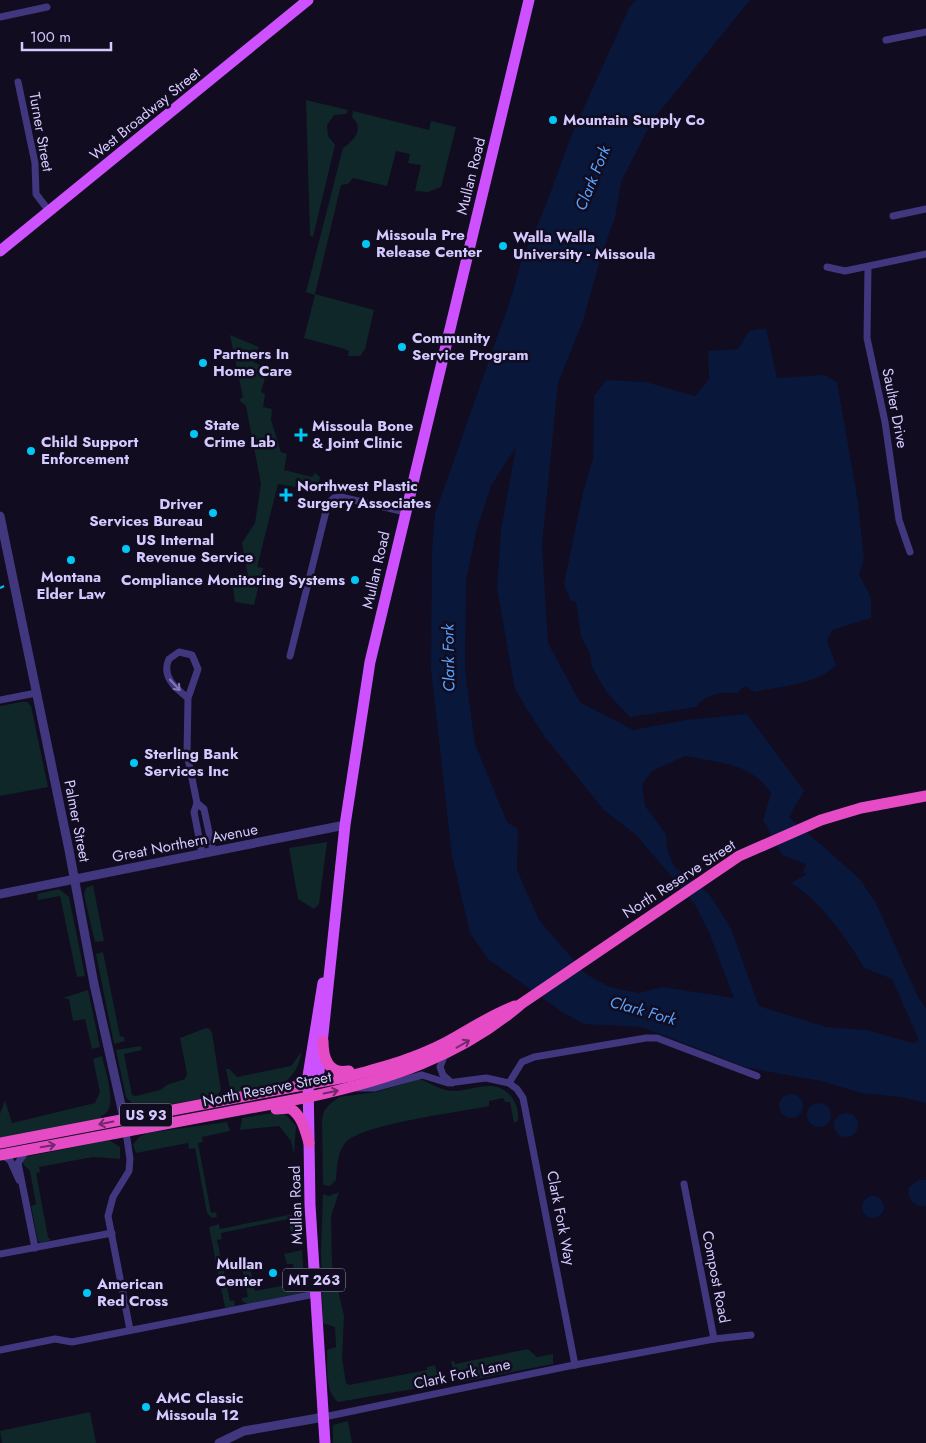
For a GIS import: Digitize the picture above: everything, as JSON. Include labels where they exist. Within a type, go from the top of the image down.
[{"type":"highway","name":"North Reserve Street","points":[[0,1151],[26,1150],[309,1097],[400,1074],[445,1054],[498,1024],[521,1004],[713,871],[739,856],[821,820],[861,808],[926,796]]},
{"type":"highway","name":"North Reserve Street","points":[[0,1151],[124,1119],[310,1085],[407,1060],[442,1044],[493,1014],[521,1004]]},
{"type":"highway","points":[[323,1041],[323,1053],[327,1063],[338,1072],[392,1061],[407,1060]]},
{"type":"highway","points":[[153,1126],[183,1126],[290,1108],[301,1119],[309,1142]]},
{"type":"main road","name":"West Broadway Street","points":[[0,251],[308,0]]},
{"type":"main road","name":"Mullan Road","points":[[310,1085],[319,1072],[345,825],[369,672],[405,512],[528,0]]},
{"type":"main road","name":"Mullan Road","points":[[325,1443],[315,1294],[309,1142],[310,1085],[308,1072],[331,947]]},
{"type":"street","points":[[0,17],[47,7]]},
{"type":"street","points":[[886,40],[926,32]]},
{"type":"street","name":"Turner Street","points":[[18,82],[35,163],[36,194],[49,211]]},
{"type":"street","points":[[893,216],[926,209]]},
{"type":"street","points":[[827,267],[845,271],[926,254]]},
{"type":"street","name":"Saulter Drive","points":[[868,267],[867,338],[886,422],[899,520],[910,552]]},
{"type":"street","points":[[290,656],[328,502],[334,498],[342,497],[405,512]]},
{"type":"street","name":"Palmer Street","points":[[0,516],[96,993],[126,1132]]},
{"type":"street","points":[[188,698],[169,680],[166,673],[170,659],[179,652],[192,655],[198,666],[196,679],[188,698],[187,754],[197,803],[194,812],[202,853]]},
{"type":"street","points":[[0,700],[36,693]]},
{"type":"street","points":[[197,803],[204,809],[213,851]]},
{"type":"street","name":"Great Northern Avenue","points":[[0,894],[345,825]]},
{"type":"street","points":[[353,1087],[360,1089],[374,1088],[422,1075],[452,1084],[486,1078],[509,1083],[522,1062],[534,1057],[646,1038],[657,1038],[757,1076]]},
{"type":"street","points":[[445,1054],[440,1065],[441,1070],[452,1084]]},
{"type":"street","name":"Clark Fork Way","points":[[509,1083],[524,1098],[575,1365]]},
{"type":"street","points":[[126,1132],[130,1159],[129,1171],[110,1204],[108,1216],[130,1330]]},
{"type":"street","points":[[26,1150],[18,1163],[35,1248]]},
{"type":"street","points":[[0,1151],[10,1160],[22,1185]]},
{"type":"street","name":"Compost Road","points":[[684,1184],[714,1338],[751,1335]]},
{"type":"street","points":[[0,1254],[112,1233]]},
{"type":"street","points":[[0,1350],[55,1339],[72,1342],[315,1294]]},
{"type":"street","name":"Clark Fork Lane","points":[[219,1443],[244,1431],[324,1417],[714,1338]]},
{"type":"green space","points":[[306,100],[348,110],[346,114],[334,115],[327,125],[328,136],[335,145],[313,237],[310,236]]},
{"type":"green space","points":[[353,111],[429,130],[431,121],[456,127],[441,187],[428,192],[415,191],[421,165],[408,163],[410,154],[396,151],[387,186],[353,178],[348,184],[341,185],[315,294],[374,310],[365,349],[360,356],[348,356],[349,351],[345,349],[304,338],[315,295],[306,292],[343,148],[354,138],[358,130],[356,121],[352,117]]},
{"type":"green space","points":[[230,335],[259,347],[253,362],[268,368],[261,392],[265,394],[263,407],[272,409],[271,420],[281,452],[287,454],[284,470],[312,477],[315,473],[320,477],[319,483],[330,486],[331,490],[326,492],[278,484],[257,567],[263,568],[254,605],[235,602],[233,587],[243,585],[243,577],[248,576],[242,543],[255,523],[261,484],[246,406],[239,400],[243,397]]},
{"type":"green space","points":[[27,702],[31,706],[48,787],[0,796],[0,706]]},
{"type":"green space","points":[[327,842],[319,904],[314,909],[298,899],[289,848]]},
{"type":"green space","points":[[93,885],[104,941],[95,942],[84,895],[86,888]]},
{"type":"green space","points":[[59,889],[69,897],[85,976],[77,977],[60,896],[38,900],[37,894]]},
{"type":"green space","points":[[103,952],[120,1036],[124,1037],[125,1041],[114,1044],[96,954]]},
{"type":"green space","points":[[88,990],[100,1047],[92,1049],[85,1019],[73,1021],[69,999],[63,998]]},
{"type":"green space","points":[[206,1028],[210,1029],[212,1033],[221,1090],[217,1096],[145,1109],[144,1105],[133,1104],[126,1097],[116,1050],[141,1046],[142,1050],[124,1054],[132,1095],[136,1096],[160,1090],[167,1085],[185,1079],[187,1074],[180,1038]]},
{"type":"green space","points":[[302,1051],[293,1074],[279,1085],[237,1094],[230,1089],[226,1069],[229,1069],[237,1077],[291,1066]]},
{"type":"green space","points":[[102,1056],[110,1090],[110,1107],[107,1113],[101,1116],[101,1120],[0,1139],[0,1114],[5,1100],[12,1123],[95,1103],[100,1092],[93,1059]]},
{"type":"green space","points":[[419,1079],[451,1091],[487,1086],[501,1088],[513,1099],[517,1107],[518,1121],[514,1123],[510,1102],[505,1102],[503,1098],[489,1101],[489,1106],[370,1130],[355,1136],[345,1143],[339,1156],[336,1180],[330,1186],[323,1185],[322,1120],[324,1111],[329,1105],[339,1097],[377,1092]]},
{"type":"green space","points":[[279,1112],[286,1115],[296,1126],[294,1154],[291,1141],[279,1126],[240,1130],[242,1118]]},
{"type":"green space","points":[[227,1122],[230,1131],[202,1137],[203,1142],[198,1143],[211,1213],[216,1212],[217,1217],[212,1218],[207,1213],[195,1148],[189,1149],[188,1143],[136,1153],[133,1145],[139,1137],[147,1133]]},
{"type":"green space","points":[[109,1140],[120,1147],[120,1159],[93,1157],[39,1167],[40,1172],[36,1173],[48,1237],[51,1240],[41,1243],[38,1241],[31,1206],[36,1204],[30,1171],[23,1164],[25,1157]]},
{"type":"green space","points":[[339,1192],[331,1216],[332,1264],[344,1316],[342,1359],[346,1383],[349,1385],[427,1370],[427,1367],[435,1365],[439,1381],[437,1385],[338,1402],[334,1397],[329,1385],[327,1350],[336,1347],[335,1327],[323,1323],[321,1251],[323,1194],[329,1196]]},
{"type":"green space","points":[[298,1213],[302,1235],[292,1237],[288,1219],[221,1233],[222,1239],[217,1240],[230,1301],[234,1300],[235,1306],[225,1308],[209,1227],[219,1224],[220,1229]]},
{"type":"green space","points":[[302,1250],[305,1292],[247,1304],[242,1301],[242,1298],[248,1297],[241,1264],[249,1263],[255,1291],[296,1283],[293,1264],[287,1264],[284,1254]]},
{"type":"green space","points":[[528,1349],[537,1357],[553,1354],[553,1364],[461,1382],[455,1377],[451,1361],[454,1361],[455,1364]]},
{"type":"green space","points":[[90,1412],[96,1443],[2,1443],[0,1431]]},
{"type":"green space","points":[[348,1421],[352,1443],[333,1443],[333,1425]]},
{"type":"water","name":"Clark Fork","points":[[637,0],[750,0],[652,121],[621,182],[615,218],[602,253],[583,321],[558,383],[542,545],[548,643],[580,702],[633,730],[686,720],[747,714],[804,791],[789,817],[859,878],[876,903],[918,997],[926,1008],[926,1103],[901,1097],[861,1093],[821,1081],[748,1068],[642,1027],[584,1024],[562,1012],[488,959],[470,933],[452,856],[431,670],[432,550],[435,514],[513,292],[521,261],[544,210],[572,134],[630,6]],"holes":[[[516,447],[501,530],[497,588],[515,690],[544,736],[604,810],[636,835],[694,903],[709,932],[734,998],[662,987],[639,993],[610,987],[586,974],[539,920],[517,870],[518,829],[507,822],[475,744],[465,670],[466,580],[477,529],[491,486]],[[685,756],[733,766],[753,775],[763,783],[771,793],[763,820],[782,855],[806,864],[803,872],[807,874],[791,883],[812,899],[832,921],[864,968],[892,979],[919,1040],[913,1043],[867,1030],[826,1027],[759,1006],[731,929],[709,894],[674,866],[667,849],[666,834],[645,806],[642,784],[652,771]]]},
{"type":"water","points":[[766,328],[777,378],[824,375],[837,382],[858,502],[864,560],[859,574],[871,598],[871,618],[832,630],[827,640],[836,665],[819,677],[798,684],[754,692],[745,686],[737,693],[720,693],[710,696],[696,707],[630,717],[607,693],[592,667],[590,653],[581,637],[576,602],[570,600],[564,584],[583,492],[593,459],[594,396],[606,380],[646,382],[695,396],[709,379],[708,351],[738,349],[749,331]]},
{"type":"water","points":[[791,1094],[800,1097],[803,1106],[800,1115],[791,1118],[782,1115],[779,1106],[782,1097]]},
{"type":"water","points":[[819,1103],[828,1106],[831,1115],[828,1124],[819,1127],[810,1124],[807,1115],[810,1106]]},
{"type":"water","points":[[846,1113],[855,1116],[858,1125],[855,1134],[846,1137],[837,1134],[834,1125],[837,1116]]},
{"type":"water","points":[[919,1180],[926,1180],[926,1206],[918,1206],[910,1199],[909,1187]]},
{"type":"water","points":[[873,1196],[881,1199],[884,1207],[881,1215],[873,1218],[865,1215],[862,1207],[865,1199]]},
{"type":"railway","points":[[0,588],[4,586]]},
{"type":"place","name":"Mountain Supply Co","points":[[553,120]]},
{"type":"place","name":"Missoula Pre Release Center","points":[[366,244]]},
{"type":"place","name":"Walla Walla University - Missoula","points":[[503,246]]},
{"type":"place","name":"Community Service Program","points":[[402,347]]},
{"type":"place","name":"Partners In Home Care","points":[[203,363]]},
{"type":"place","name":"State Crime Lab","points":[[194,434]]},
{"type":"place","name":"Missoula Bone & Joint Clinic","points":[[301,435]]},
{"type":"place","name":"Child Support Enforcement","points":[[31,451]]},
{"type":"place","name":"Northwest Plastic Surgery Associates","points":[[286,495]]},
{"type":"place","name":"Driver Services Bureau","points":[[213,513]]},
{"type":"place","name":"US Internal Revenue Service","points":[[126,549]]},
{"type":"place","name":"Montana Elder Law","points":[[71,560]]},
{"type":"place","name":"Compliance Monitoring Systems","points":[[355,580]]},
{"type":"place","name":"Sterling Bank Services Inc","points":[[134,763]]},
{"type":"place","name":"Mullan Center","points":[[273,1273]]},
{"type":"place","name":"American Red Cross","points":[[87,1293]]},
{"type":"place","name":"AMC Classic Missoula 12","points":[[146,1407]]}]
